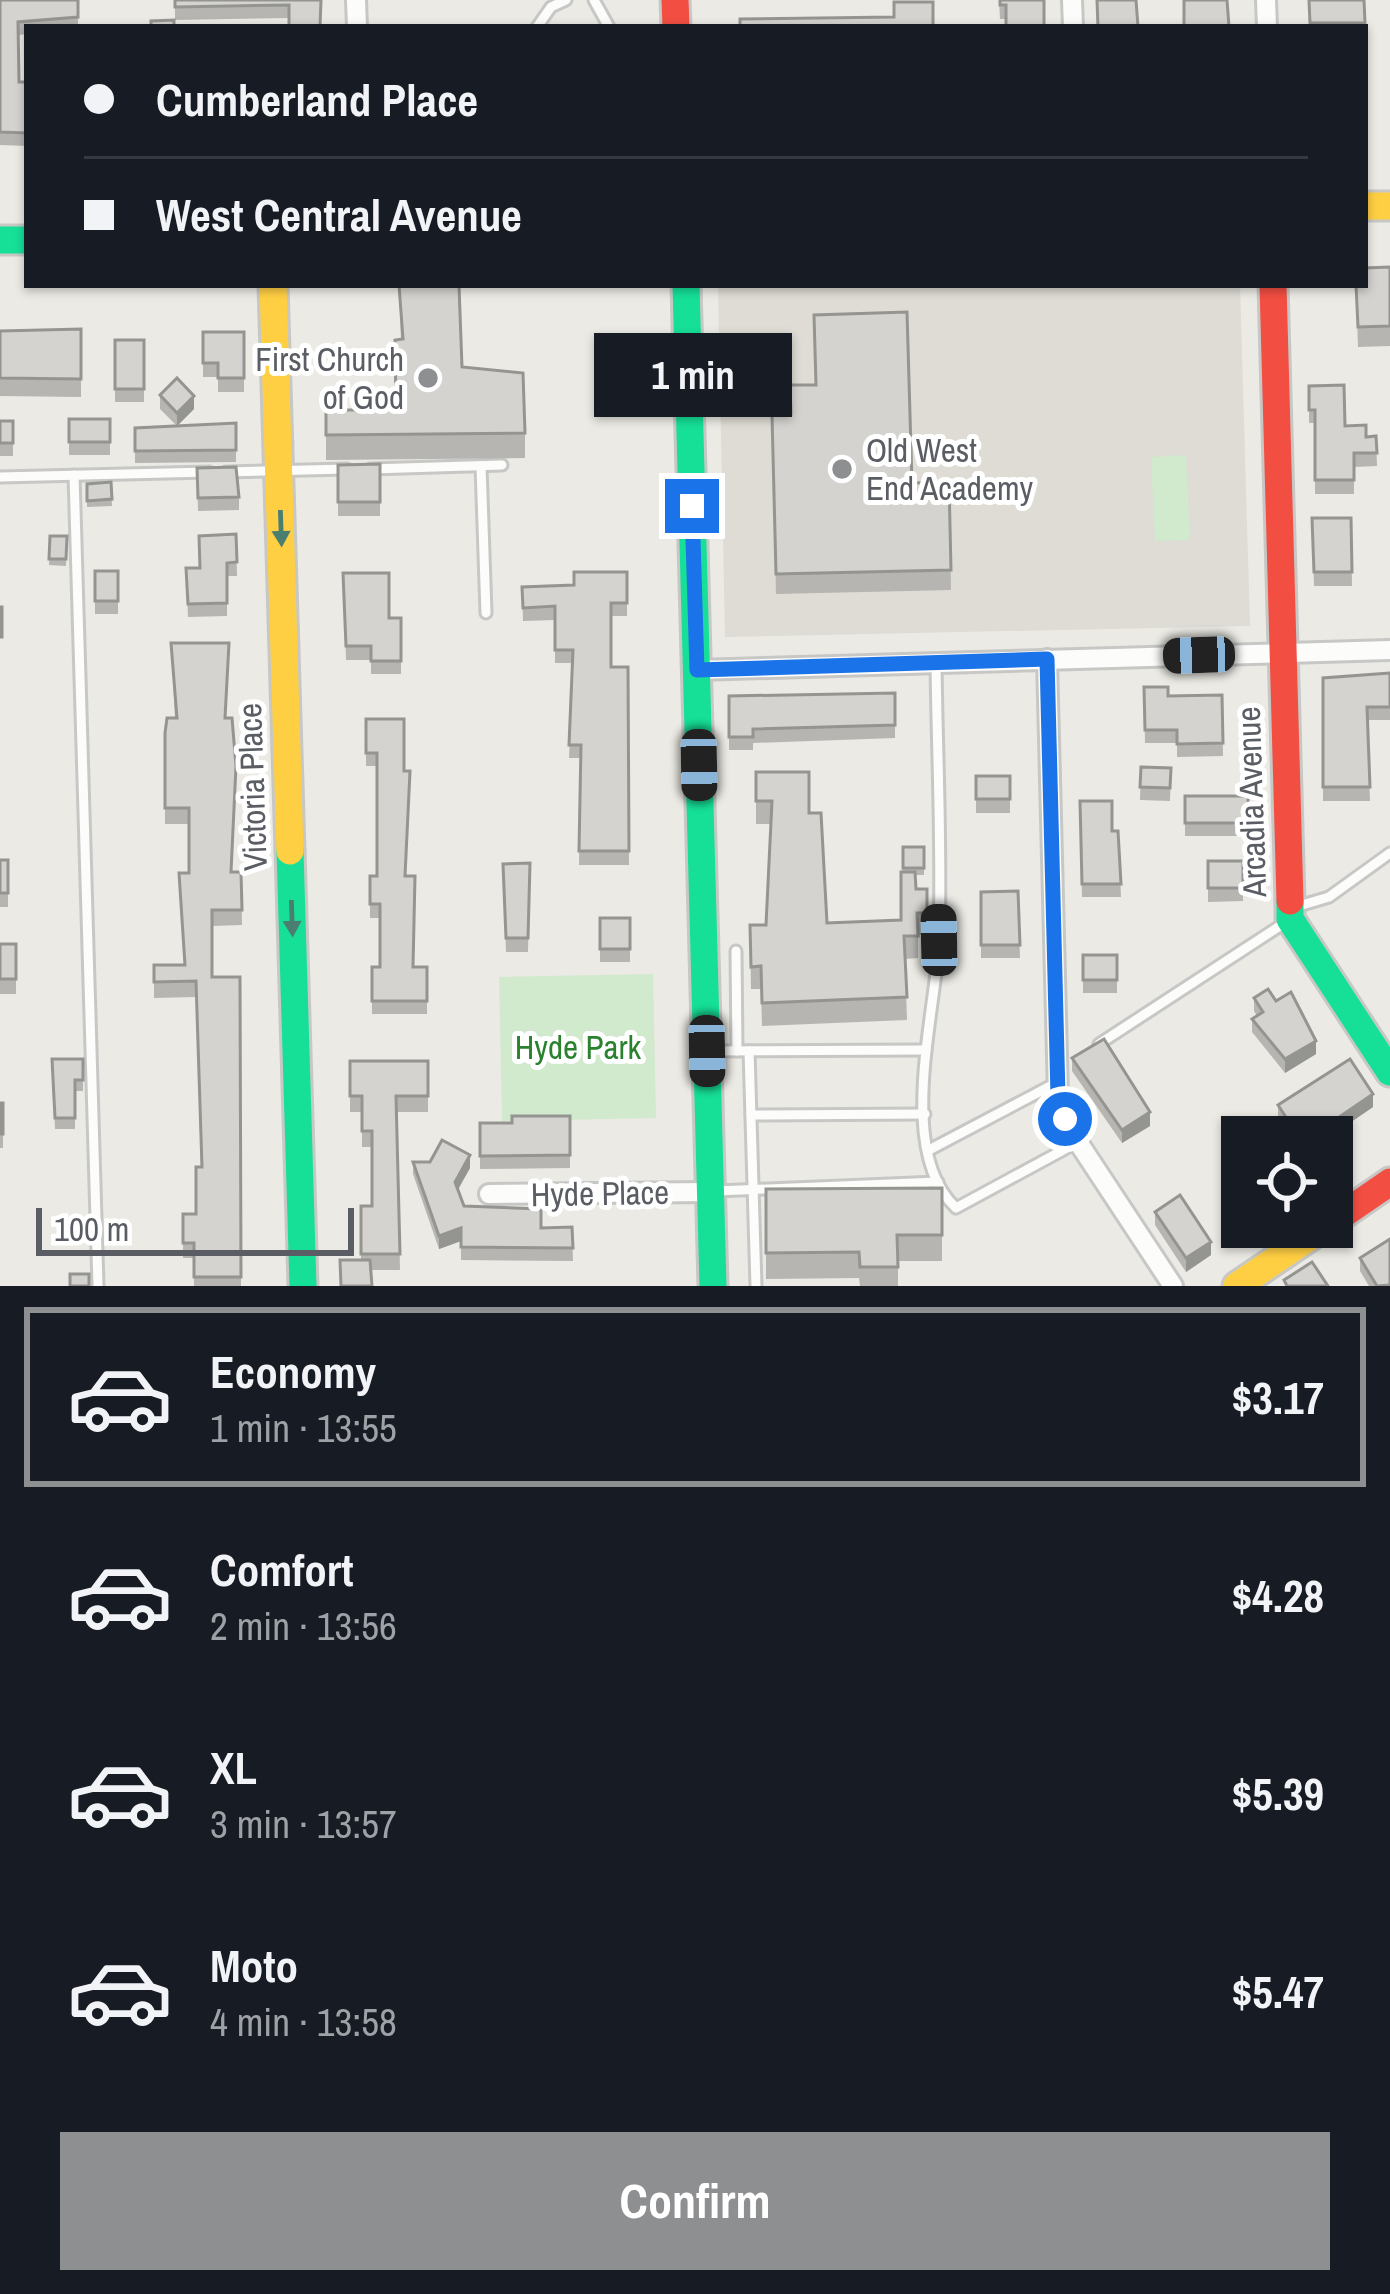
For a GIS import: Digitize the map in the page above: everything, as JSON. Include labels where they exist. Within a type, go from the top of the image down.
[{"type":"street","name":"Victoria Place","points":[[273,288],[303,1286]]},
{"type":"street","points":[[686,288],[713,1286]]},
{"type":"street","name":"Arcadia Avenue","points":[[1273,288],[1290,914],[1390,1072]]},
{"type":"street","points":[[697,670],[1390,650]]},
{"type":"street","points":[[1047,659],[1058,1075],[1065,1119],[1173,1286]]},
{"type":"street","points":[[1353,1208],[1390,1183]]},
{"type":"street","name":"Hyde Place","points":[[489,1194],[711,1192]]},
{"type":"street","points":[[1237,1286],[1293,1248]]},
{"type":"lane","points":[[539,24],[551,7],[566,0]]},
{"type":"lane","points":[[0,477],[502,465]]},
{"type":"lane","points":[[481,466],[485,614]]},
{"type":"lane","points":[[74,476],[98,1286]]},
{"type":"lane","points":[[935,662],[939,940],[926,1050],[925,1114],[938,1182],[952,1206],[966,1205],[1078,1142]]},
{"type":"lane","points":[[929,1150],[1058,1075],[1177,998],[1290,914],[1329,897],[1390,853]]},
{"type":"lane","points":[[736,951],[736,1051]]},
{"type":"lane","points":[[707,1051],[926,1050]]},
{"type":"lane","points":[[749,1051],[756,1286]]},
{"type":"lane","points":[[751,1115],[925,1114]]},
{"type":"lane","points":[[711,1192],[938,1182]]},
{"type":"shaded area","points":[[718,288],[1240,288],[1250,626],[725,637]]},
{"type":"green space","points":[[1186,455],[1190,540],[1155,541],[1151,457]]},
{"type":"green space","name":"Hyde Park","points":[[653,974],[656,1118],[502,1121],[499,977]]},
{"type":"building","points":[[0,0],[78,0],[78,17],[18,22],[24,133],[0,132]]},
{"type":"building","points":[[175,0],[321,0],[320,24],[289,24],[289,5],[175,7]]},
{"type":"building","points":[[1000,0],[1044,0],[1044,24],[1006,24],[1006,5],[1000,5]]},
{"type":"building","points":[[1097,0],[1136,0],[1138,24],[1098,24]]},
{"type":"building","points":[[1184,0],[1227,0],[1229,24],[1184,24]]},
{"type":"building","points":[[1309,0],[1364,0],[1365,23],[1310,23]]},
{"type":"building","points":[[894,2],[933,2],[933,24],[740,24],[740,19],[894,17]]},
{"type":"building","points":[[1390,267],[1390,326],[1358,327],[1356,288],[1368,288],[1368,268]]},
{"type":"building","name":"First Church of God","points":[[399,288],[459,288],[462,367],[523,373],[525,433],[326,435],[326,410],[396,410],[395,340],[403,339]]},
{"type":"building","name":"Old West End Academy","points":[[907,312],[912,483],[949,482],[951,570],[776,574],[772,415],[791,414],[790,385],[816,385],[814,315]]},
{"type":"building","points":[[81,329],[81,379],[0,378],[0,331]]},
{"type":"building","points":[[203,332],[244,332],[244,378],[218,378],[218,363],[203,363]]},
{"type":"building","points":[[115,340],[144,340],[144,389],[115,389]]},
{"type":"building","points":[[177,378],[194,396],[177,413],[160,395]]},
{"type":"building","points":[[1344,385],[1345,426],[1366,425],[1366,437],[1376,436],[1377,453],[1354,453],[1354,480],[1315,480],[1315,410],[1309,410],[1309,386]]},
{"type":"building","points":[[69,419],[110,419],[110,442],[69,442]]},
{"type":"building","points":[[0,421],[13,421],[13,443],[0,443]]},
{"type":"building","points":[[236,423],[236,450],[135,451],[135,428]]},
{"type":"building","points":[[380,464],[380,502],[338,502],[338,465]]},
{"type":"building","points":[[236,467],[239,497],[198,498],[197,468]]},
{"type":"building","points":[[111,482],[112,499],[87,501],[87,484]]},
{"type":"building","points":[[1312,518],[1351,518],[1352,572],[1314,572]]},
{"type":"building","points":[[236,534],[237,562],[227,563],[227,603],[188,604],[186,568],[200,568],[199,536]]},
{"type":"building","points":[[50,536],[67,536],[66,559],[49,559]]},
{"type":"building","points":[[95,571],[118,571],[118,601],[95,601]]},
{"type":"building","points":[[574,572],[627,572],[627,603],[611,603],[611,667],[628,667],[629,851],[579,851],[581,745],[569,745],[573,650],[555,650],[555,606],[523,608],[522,587],[574,585]]},
{"type":"building","points":[[343,573],[389,573],[389,618],[401,618],[401,661],[371,661],[371,646],[346,646]]},
{"type":"building","points":[[171,643],[229,643],[225,718],[232,718],[236,766],[231,872],[241,872],[242,910],[212,910],[212,977],[240,977],[241,1277],[194,1277],[194,1243],[183,1243],[183,1214],[196,1214],[196,1167],[202,1167],[196,981],[154,982],[154,965],[185,965],[179,873],[189,873],[189,808],[165,808],[167,718],[177,718]]},
{"type":"building","points":[[1390,673],[1390,707],[1367,707],[1370,787],[1323,787],[1323,678]]},
{"type":"building","points":[[1144,687],[1168,687],[1168,696],[1222,695],[1223,743],[1177,744],[1177,730],[1145,730]]},
{"type":"building","points":[[895,693],[895,725],[753,729],[753,737],[729,737],[729,696]]},
{"type":"building","points":[[366,719],[404,719],[404,771],[410,771],[405,876],[415,876],[413,967],[427,967],[427,1001],[372,1001],[372,967],[380,967],[380,904],[370,904],[370,876],[377,876],[377,753],[366,753]]},
{"type":"building","points":[[1141,767],[1171,768],[1170,788],[1140,787]]},
{"type":"building","points":[[756,772],[809,772],[809,813],[821,813],[827,923],[901,920],[901,872],[915,872],[916,889],[927,889],[927,913],[917,913],[918,936],[904,936],[907,997],[762,1003],[761,966],[751,967],[750,925],[766,925],[772,801],[756,801]]},
{"type":"building","points":[[976,776],[1010,776],[1010,799],[976,799]]},
{"type":"building","points":[[1185,796],[1248,796],[1248,823],[1185,823]]},
{"type":"building","points":[[1080,801],[1112,801],[1121,884],[1082,884]]},
{"type":"building","points":[[903,847],[924,847],[924,868],[903,868]]},
{"type":"building","points":[[0,860],[8,860],[8,893],[0,893]]},
{"type":"building","points":[[1208,861],[1243,861],[1243,888],[1208,888]]},
{"type":"building","points":[[530,863],[528,938],[506,938],[503,864]]},
{"type":"building","points":[[1018,891],[1020,945],[981,945],[981,892]]},
{"type":"building","points":[[600,918],[630,918],[630,949],[600,949]]},
{"type":"building","points":[[0,944],[16,944],[16,979],[0,979]]},
{"type":"building","points":[[1083,955],[1117,955],[1117,980],[1083,980]]},
{"type":"building","points":[[1268,989],[1276,1001],[1291,992],[1316,1041],[1285,1059],[1252,1019],[1263,1012],[1254,998]]},
{"type":"building","points":[[1104,1039],[1150,1112],[1122,1130],[1072,1058]]},
{"type":"building","points":[[52,1059],[83,1059],[83,1080],[75,1080],[75,1118],[55,1118]]},
{"type":"building","points":[[1350,1059],[1373,1094],[1341,1116],[1285,1116],[1278,1105]]},
{"type":"building","points":[[350,1061],[428,1061],[428,1096],[396,1096],[400,1254],[361,1254],[361,1206],[372,1206],[372,1131],[362,1131],[362,1096],[350,1096]]},
{"type":"building","points":[[3,1103],[3,1134],[0,1134]]},
{"type":"building","points":[[512,1116],[570,1116],[570,1155],[480,1156],[480,1123],[512,1123]]},
{"type":"building","points":[[442,1140],[470,1155],[455,1182],[464,1206],[541,1209],[541,1228],[572,1227],[573,1248],[461,1247],[461,1228],[439,1236],[413,1162],[430,1162]]},
{"type":"building","points":[[942,1188],[942,1235],[897,1235],[898,1267],[860,1267],[859,1252],[766,1253],[766,1189]]},
{"type":"building","points":[[1180,1195],[1211,1242],[1186,1258],[1155,1212]]},
{"type":"building","points":[[1390,1239],[1390,1285],[1377,1286],[1360,1258]]},
{"type":"building","points":[[340,1260],[370,1260],[372,1286],[341,1286]]},
{"type":"building","points":[[1312,1262],[1328,1286],[1287,1286],[1284,1280]]},
{"type":"building","points":[[70,1274],[89,1274],[89,1286],[70,1286]]},
{"type":"traffic: fast","points":[[0,240],[24,240]]},
{"type":"traffic: fast","points":[[686,288],[713,1286]]},
{"type":"traffic: fast","points":[[290,851],[303,1286]]},
{"type":"traffic: fast","points":[[1290,901],[1290,919],[1390,1072]]},
{"type":"traffic: slow","points":[[1368,206],[1390,206]]},
{"type":"traffic: slow","points":[[273,288],[290,851]]},
{"type":"traffic: slow","points":[[1237,1286],[1293,1248]]},
{"type":"traffic: jam","points":[[675,0],[676,24]]},
{"type":"traffic: jam","points":[[1273,288],[1290,901]]},
{"type":"traffic: jam","points":[[1353,1208],[1390,1182]]},
{"type":"place","name":"First Church of God","points":[[428,378]]},
{"type":"place","name":"Old West End Academy","points":[[842,469]]},
{"type":"route","points":[[692,506],[697,670],[1047,659],[1058,1096],[1065,1119]]}]
